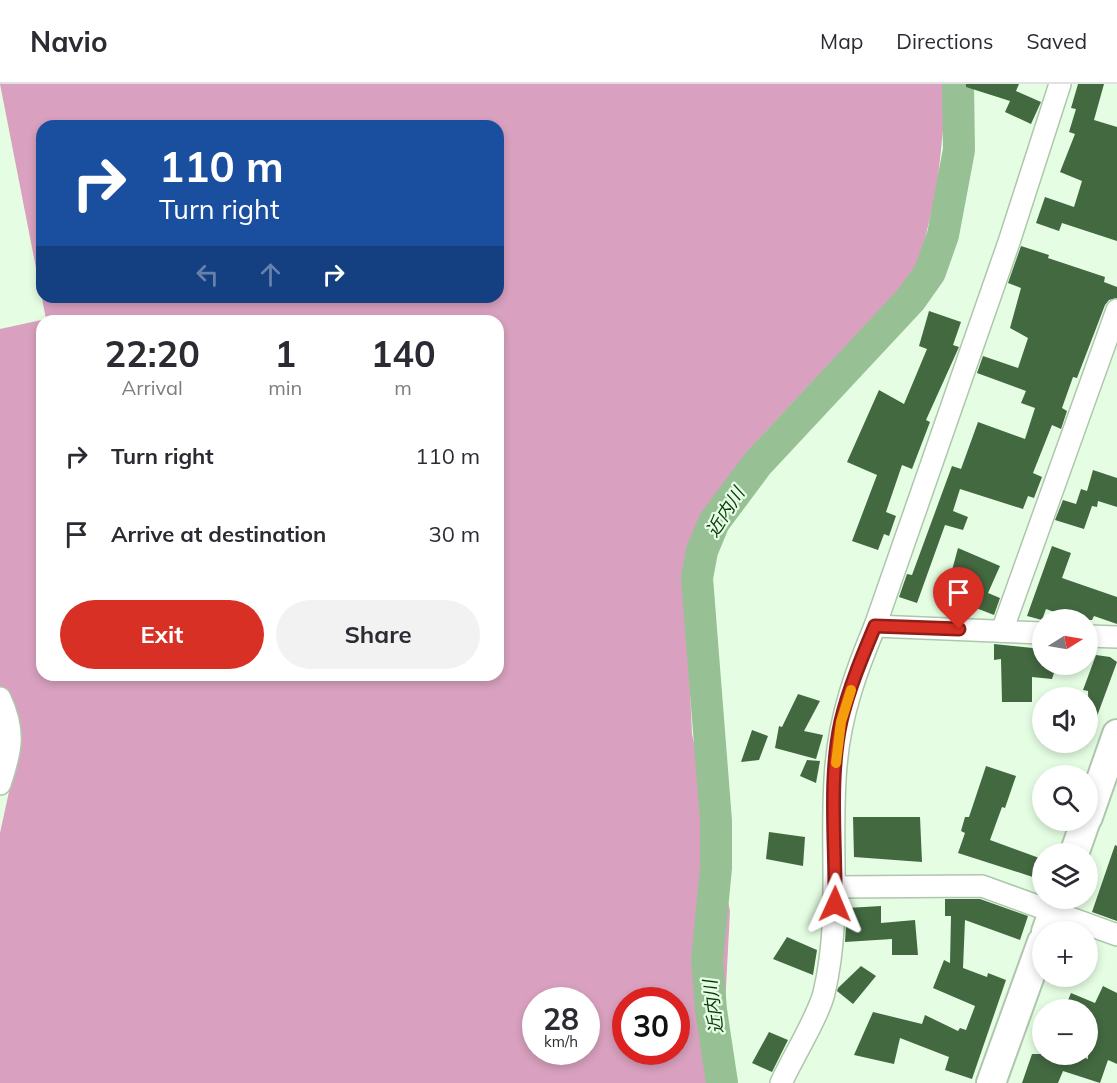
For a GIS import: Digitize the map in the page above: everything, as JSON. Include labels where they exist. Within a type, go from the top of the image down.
[{"type":"street","points":[[781,1083],[824,994],[835,922],[835,767],[841,722],[858,665],[875,626],[1009,243],[1060,84]]},
{"type":"street","points":[[1002,631],[1117,310]]},
{"type":"street","points":[[875,626],[1032,632]]},
{"type":"street","points":[[1098,637],[1117,638]]},
{"type":"street","points":[[0,698],[9,717],[12,750],[0,784]]},
{"type":"street","points":[[1098,788],[1117,734]]},
{"type":"street","points":[[836,886],[982,886],[1053,914],[1117,934]]},
{"type":"street","points":[[991,1083],[1032,970]]},
{"type":"shaded area","points":[[0,84],[952,84],[946,101],[937,188],[918,269],[756,442],[685,578],[692,734],[730,911],[721,1083],[0,1083],[0,833],[10,787],[0,769],[0,329],[36,321],[36,681],[504,681],[504,315],[45,315],[43,303],[504,303],[504,120],[36,120],[36,268]]},
{"type":"building","points":[[966,84],[1019,84],[1016,91],[1041,102],[1031,124],[1005,112],[1010,101],[966,87]]},
{"type":"building","points":[[1078,84],[1104,84],[1094,120],[1117,127],[1117,241],[1062,223],[1059,231],[1036,223],[1045,197],[1074,207],[1082,181],[1060,172],[1075,134],[1069,132],[1076,109],[1071,108]]},
{"type":"building","points":[[1021,246],[1049,255],[1048,258],[1105,277],[1104,282],[1117,287],[1117,298],[1109,300],[1105,305],[1077,378],[1073,377],[1062,408],[1067,411],[1061,429],[1052,425],[1033,473],[1042,477],[1034,498],[1028,496],[1023,509],[960,489],[953,511],[968,517],[963,530],[945,525],[917,603],[899,597],[907,574],[912,575],[952,466],[961,469],[978,422],[1025,439],[1035,408],[1021,403],[1026,391],[977,373],[983,356],[1018,368],[1028,338],[1010,328],[1021,288],[1008,283]]},
{"type":"building","points":[[929,311],[961,322],[953,345],[959,347],[926,420],[930,422],[912,469],[902,465],[886,512],[896,516],[889,536],[884,534],[878,550],[852,541],[877,475],[847,462],[879,390],[904,404],[927,349],[919,346]]},
{"type":"building","points":[[1093,470],[1117,478],[1117,507],[1098,501],[1097,507],[1092,506],[1084,529],[1055,520],[1063,500],[1076,504],[1081,489],[1087,491]]},
{"type":"building","points":[[1052,546],[1071,553],[1062,578],[1117,597],[1117,624],[1098,617],[1098,609],[1032,609],[1032,617],[1027,616]]},
{"type":"building","points":[[958,548],[1000,566],[988,593],[1000,598],[994,615],[963,603],[960,617],[941,611]]},
{"type":"building","points":[[994,644],[1032,648],[1032,675],[1053,675],[1052,679],[1032,677],[1032,702],[1002,702],[1001,659],[994,660]]},
{"type":"building","points":[[1098,655],[1110,657],[1117,662],[1098,714],[1098,687],[1084,687],[1089,675],[1098,675]]},
{"type":"building","points":[[798,694],[820,701],[804,731],[823,735],[816,759],[775,748],[779,726],[782,727]]},
{"type":"building","points":[[752,730],[768,736],[759,760],[741,762]]},
{"type":"building","points":[[807,760],[820,761],[816,783],[800,776]]},
{"type":"building","points":[[986,766],[1016,776],[1005,808],[1002,807],[990,840],[1032,855],[1032,877],[958,853],[965,833],[961,831],[965,817],[969,817]]},
{"type":"building","points":[[853,817],[920,817],[922,862],[854,857]]},
{"type":"building","points":[[769,832],[805,837],[803,866],[766,859]]},
{"type":"building","points":[[1115,845],[1117,846],[1117,921],[1092,912],[1093,909],[1098,909],[1098,895]]},
{"type":"building","points":[[945,899],[980,899],[1028,916],[1020,940],[965,920],[963,968],[987,977],[988,973],[1006,980],[972,1079],[945,1070],[949,1057],[900,1038],[894,1064],[854,1055],[873,1012],[922,1024],[925,1015],[958,1031],[960,1028],[966,1030],[975,1006],[933,988],[944,960],[950,963],[951,916],[945,916]]},
{"type":"building","points":[[881,906],[881,923],[915,920],[918,955],[892,955],[892,939],[845,942],[847,908]]},
{"type":"building","points":[[787,937],[817,950],[813,975],[773,959]]},
{"type":"building","points":[[861,966],[876,976],[853,1004],[837,991]]},
{"type":"building","points":[[1103,986],[1117,993],[1117,1064],[1108,1060],[1100,1083],[1063,1071],[1058,1083],[1022,1083],[1032,1054],[1032,1065],[1098,1065],[1097,999]]},
{"type":"building","points":[[1071,993],[1085,999],[1069,999]]},
{"type":"building","points":[[769,1032],[788,1040],[772,1072],[752,1063]]},
{"type":"waterway","name":"近内川","points":[[722,1083],[711,1010],[707,960],[716,868],[716,821],[697,578],[702,551],[714,522],[758,463],[911,299],[930,272],[943,235],[959,150],[958,84]]},
{"type":"slow traffic","points":[[836,763],[841,722],[851,690]]},
{"type":"route","points":[[835,904],[835,767],[841,722],[858,665],[875,626],[959,629]]}]
